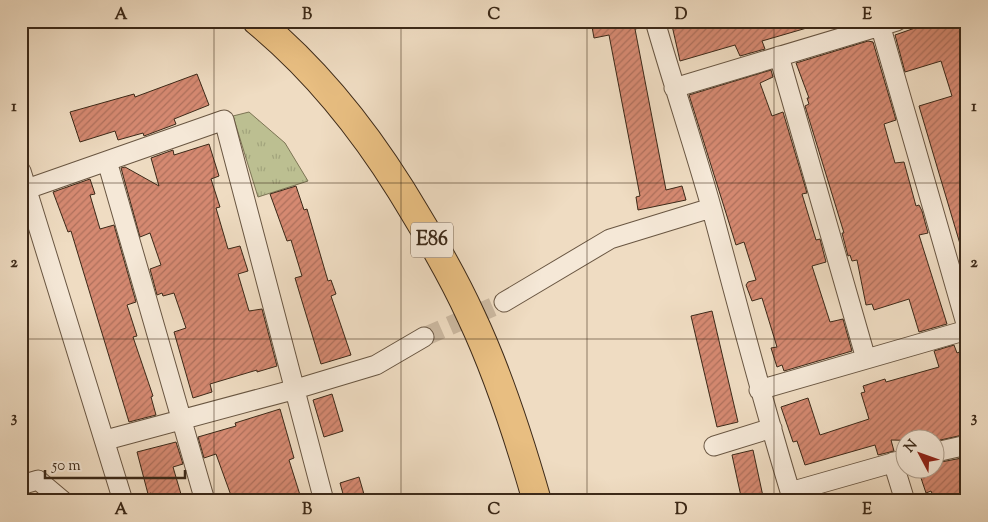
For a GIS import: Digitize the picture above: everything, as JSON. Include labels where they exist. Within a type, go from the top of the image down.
[{"type":"highway","name":"E86","points":[[256,21],[326,86],[371,142],[435,244],[472,316],[515,427],[538,501]]},
{"type":"street","points":[[655,21],[711,208],[759,390],[791,496],[896,462]]},
{"type":"street","points":[[674,88],[885,23],[967,328],[759,390]]},
{"type":"street","points":[[779,56],[866,359]]},
{"type":"street","points":[[123,501],[106,440],[24,180],[107,161],[224,120],[324,501]]},
{"type":"street","points":[[107,161],[180,422],[205,501]]},
{"type":"street","points":[[504,302],[610,239],[711,208]]},
{"type":"street","points":[[106,440],[296,390],[376,365],[424,337]]},
{"type":"street","points":[[714,446],[772,428]]},
{"type":"street","points":[[946,450],[967,445]]},
{"type":"street","points":[[21,485],[38,480],[62,501]]},
{"type":"street","points":[[902,480],[905,501]]},
{"type":"green space","points":[[249,112],[285,143],[308,181],[258,197],[233,116]]},
{"type":"building","points":[[591,21],[640,21],[640,28],[635,29],[666,190],[682,186],[686,200],[638,210],[636,197],[640,196],[609,35],[594,38]]},
{"type":"building","points":[[671,21],[817,21],[817,25],[762,41],[765,49],[740,56],[735,45],[680,61]]},
{"type":"building","points":[[935,21],[961,21],[967,39],[967,254],[963,254],[919,106],[952,96],[941,61],[905,72],[895,35]]},
{"type":"building","points":[[868,41],[873,42],[896,120],[884,124],[895,163],[904,162],[916,206],[919,205],[922,211],[928,233],[919,235],[947,324],[919,332],[909,299],[874,310],[872,304],[866,305],[857,260],[852,261],[850,255],[848,256],[842,233],[844,233],[805,106],[809,104],[807,98],[809,98],[796,63]]},
{"type":"building","points":[[771,70],[773,77],[760,83],[772,116],[783,112],[807,193],[802,194],[816,240],[820,239],[826,262],[812,266],[830,322],[843,319],[852,351],[784,371],[782,365],[777,367],[771,348],[777,347],[762,298],[752,301],[746,285],[748,282],[756,280],[744,242],[736,245],[689,95]]},
{"type":"building","points":[[197,74],[209,105],[174,119],[176,124],[144,136],[143,133],[118,140],[115,131],[80,142],[70,112],[134,94],[135,97]]},
{"type":"building","points":[[209,144],[219,176],[211,179],[220,207],[216,208],[228,249],[240,246],[248,271],[238,274],[249,311],[262,309],[277,366],[210,384],[212,392],[193,398],[174,332],[186,328],[174,293],[163,296],[162,293],[157,295],[150,269],[161,265],[150,233],[140,237],[121,168],[125,167],[159,186],[151,158],[173,150],[174,155]]},
{"type":"building","points":[[90,179],[95,194],[90,195],[100,229],[114,225],[136,302],[127,305],[137,336],[133,337],[153,396],[151,397],[156,415],[129,422],[71,231],[68,232],[53,192]]},
{"type":"building","points":[[296,186],[304,210],[307,209],[328,281],[331,280],[336,294],[331,296],[351,355],[321,364],[295,278],[302,276],[291,240],[287,241],[270,194]]},
{"type":"building","points":[[712,311],[738,422],[717,427],[691,316]]},
{"type":"building","points":[[954,345],[957,353],[962,351],[964,356],[967,355],[967,434],[946,439],[946,430],[896,430],[896,440],[891,440],[894,451],[878,455],[875,445],[805,465],[797,441],[793,442],[781,407],[808,398],[820,435],[869,419],[861,393],[865,392],[863,386],[885,379],[886,382],[939,367],[934,351]]},
{"type":"building","points":[[332,394],[343,431],[324,437],[313,400]]},
{"type":"building","points":[[280,409],[294,458],[289,460],[300,495],[286,499],[284,494],[262,501],[233,501],[216,454],[204,458],[198,437],[236,426],[235,423]]},
{"type":"building","points":[[176,442],[183,464],[173,467],[183,501],[153,501],[151,493],[148,494],[137,452]]},
{"type":"building","points":[[753,450],[764,501],[742,501],[732,455]]},
{"type":"building","points":[[967,457],[967,501],[935,501],[931,491],[926,493],[922,480],[946,480],[946,461]]},
{"type":"building","points":[[359,477],[366,501],[345,501],[340,483]]},
{"type":"tunnel","points":[[424,337],[504,302]]}]
